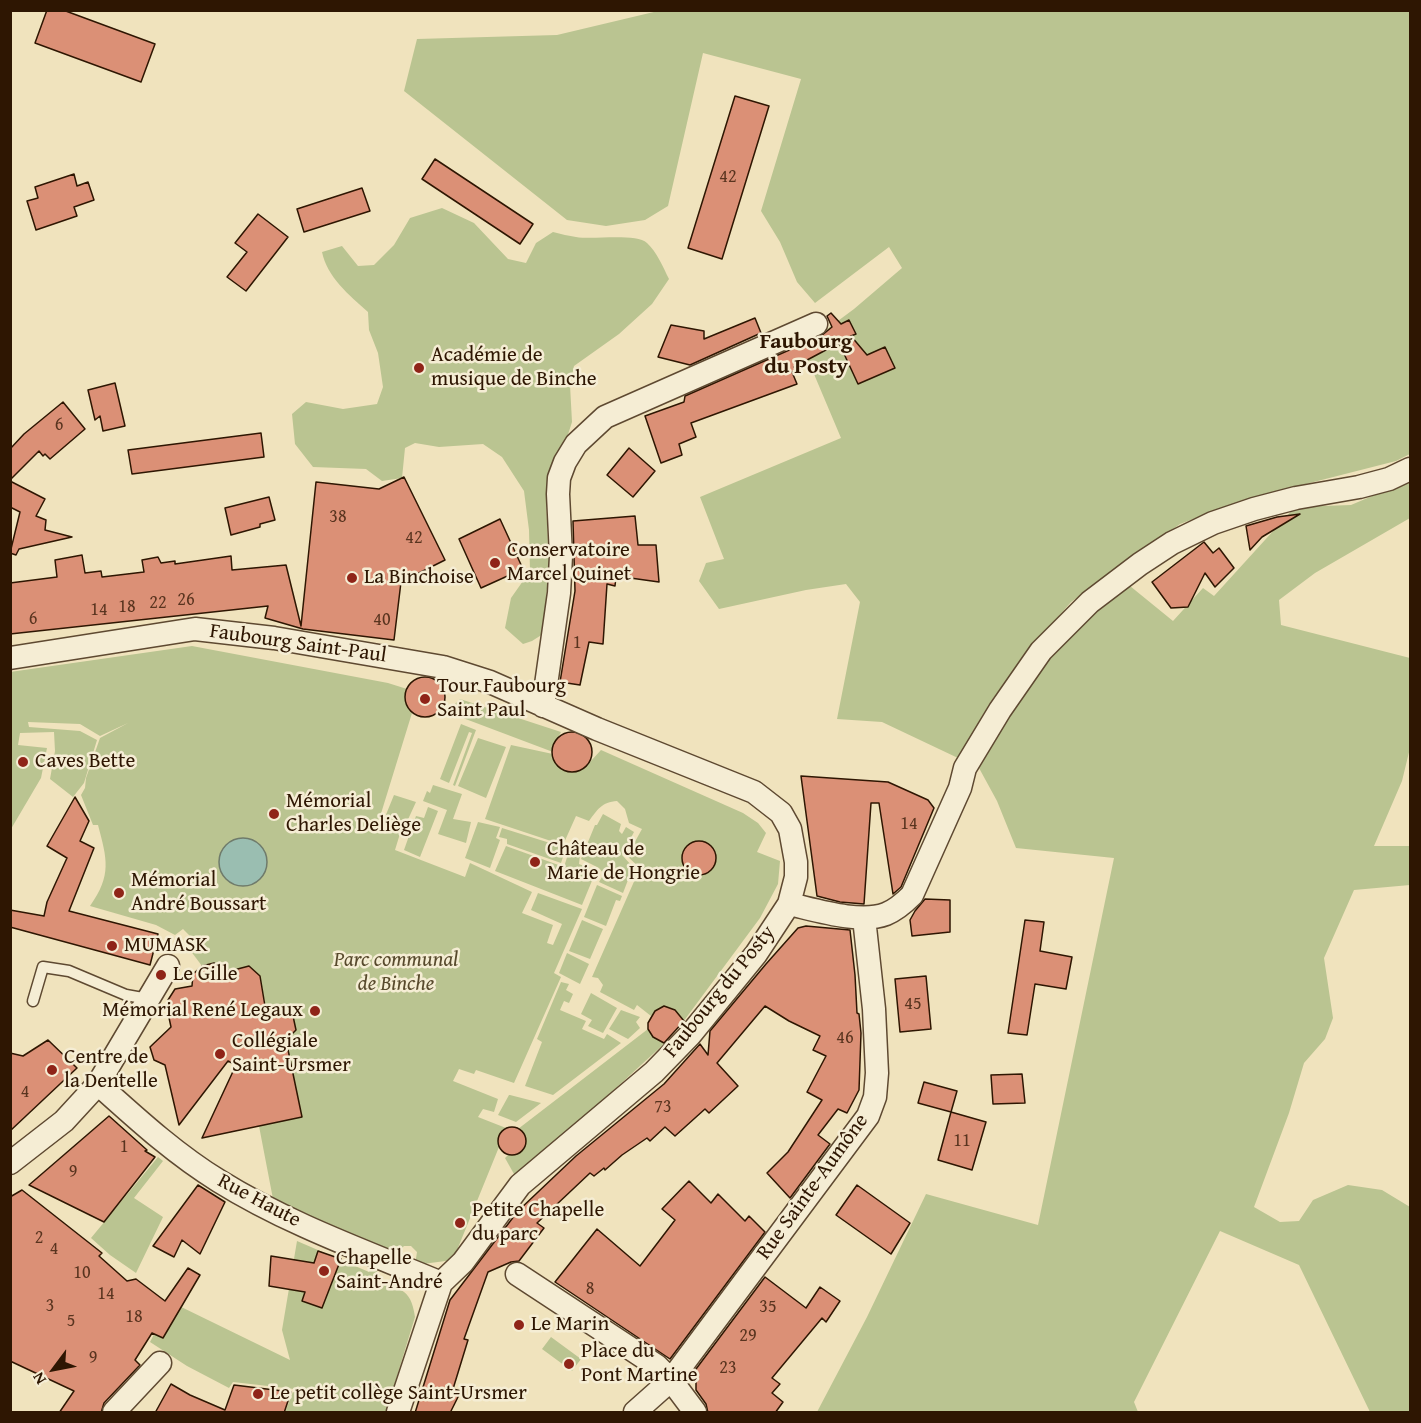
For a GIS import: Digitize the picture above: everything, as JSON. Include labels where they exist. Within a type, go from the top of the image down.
[{"type":"street","points":[[543,706],[559,593],[561,556],[558,494],[560,478],[565,462],[576,444],[605,417],[816,324]]},
{"type":"street","points":[[789,904],[864,918],[885,914],[901,906],[912,896],[960,788],[965,768],[1000,710],[1041,651],[1090,602],[1140,564],[1172,543],[1213,523],[1296,498],[1359,488],[1389,479],[1410,469]]},
{"type":"street","name":"Faubourg Saint-Paul","points":[[10,658],[195,629],[274,638],[443,667],[490,682],[543,706]]},
{"type":"street","name":"Faubourg du Posty","points":[[398,1413],[441,1283],[462,1262],[520,1185],[654,1072],[690,1035],[756,954],[789,904],[796,876],[790,829],[781,813],[767,800],[754,792],[543,706]]},
{"type":"street","name":"Rue Sainte-Aumône","points":[[635,1413],[670,1380],[868,1116],[875,1097],[877,1073],[874,1009],[864,918]]},
{"type":"street","points":[[10,1163],[64,1121],[98,1084],[168,966]]},
{"type":"street","name":"Rue Haute","points":[[98,1084],[168,1146],[221,1182],[331,1237],[441,1283]]},
{"type":"street","points":[[517,1274],[657,1366],[695,1413]]},
{"type":"street","points":[[114,1413],[160,1363]]},
{"type":"lane","points":[[33,1001],[43,967],[69,971],[126,995],[148,999]]},
{"type":"green space","points":[[658,11],[1410,11],[1410,454],[1396,461],[1243,500],[1180,524],[1071,602],[1025,655],[991,701],[958,758],[882,722],[837,719],[860,602],[846,584],[806,590],[719,609],[699,581],[706,563],[724,559],[700,497],[841,438],[800,341],[823,332],[902,268],[889,247],[815,303],[797,282],[780,242],[761,211],[801,79],[703,53],[668,206],[645,220],[606,226],[567,220],[404,91],[417,39],[557,35]]},
{"type":"green space","points":[[442,208],[474,223],[508,259],[526,263],[536,243],[553,232],[583,238],[634,238],[647,243],[654,251],[669,279],[652,304],[619,334],[574,366],[570,385],[572,422],[546,503],[549,565],[543,634],[523,644],[505,628],[511,598],[530,571],[529,530],[524,491],[502,457],[483,444],[439,447],[415,443],[405,448],[402,478],[382,481],[366,469],[313,467],[295,444],[292,414],[306,402],[343,409],[377,404],[383,387],[378,353],[369,330],[368,312],[346,292],[334,277],[322,252],[342,246],[358,266],[374,265],[394,245],[410,218]]},
{"type":"green space","points":[[1410,480],[1410,518],[1315,573],[1279,600],[1281,625],[1410,658],[1410,748],[1402,781],[1374,846],[1410,846],[1410,885],[1354,890],[1324,958],[1333,1018],[1325,1039],[1304,1063],[1289,1113],[1254,1207],[1280,1222],[1299,1221],[1313,1200],[1348,1185],[1382,1190],[1410,1207],[1410,1412],[1370,1412],[1299,1265],[1220,1231],[1134,1402],[1138,1412],[817,1412],[867,1317],[926,1194],[1038,1225],[1114,858],[1016,848],[997,801],[979,768],[1042,663],[1076,628],[1130,586],[1173,621],[1203,588],[1214,596],[1295,507],[1351,505]]},
{"type":"green space","name":"Parc communal de Binche","points":[[192,646],[388,683],[407,689],[405,702],[412,713],[379,820],[402,827],[395,850],[465,877],[470,863],[532,892],[522,913],[553,925],[547,943],[553,945],[562,924],[531,910],[538,893],[582,909],[554,973],[561,977],[514,1083],[476,1070],[474,1074],[459,1069],[453,1081],[498,1099],[494,1112],[483,1109],[478,1117],[506,1128],[498,1138],[499,1147],[453,1260],[415,1265],[417,1252],[411,1246],[404,1246],[398,1252],[387,1248],[374,1279],[407,1294],[415,1317],[386,1412],[285,1412],[294,1389],[233,1382],[229,1388],[187,1366],[150,1342],[171,1302],[290,1360],[282,1330],[297,1241],[369,1272],[379,1246],[273,1199],[259,1126],[286,1040],[296,1030],[293,1017],[267,1013],[260,976],[249,966],[235,970],[232,978],[224,968],[214,963],[202,966],[190,950],[195,941],[183,929],[175,935],[156,925],[90,906],[102,885],[106,867],[98,825],[93,825],[81,795],[100,738],[128,723],[100,736],[80,724],[28,722],[29,727],[80,731],[97,740],[84,783],[73,797],[50,779],[55,751],[54,732],[20,733],[18,745],[47,748],[41,778],[11,829],[10,672]]},
{"type":"green space","points":[[460,699],[561,732],[553,747],[553,752],[447,712]]},
{"type":"green space","points":[[461,724],[476,730],[455,786],[453,785],[472,733],[469,732],[449,783],[440,779]]},
{"type":"green space","points":[[478,738],[506,747],[486,798],[458,786]]},
{"type":"green space","points":[[511,745],[590,762],[601,750],[743,813],[758,823],[766,833],[757,852],[780,861],[778,884],[760,918],[683,1022],[676,1011],[664,1006],[651,1016],[637,1005],[634,1010],[600,992],[603,985],[598,978],[592,977],[640,868],[627,856],[642,829],[629,823],[625,809],[617,801],[597,810],[589,821],[576,816],[563,845],[485,819]],"holes":[[[703,842],[713,848],[716,858],[710,871],[701,875],[688,870],[682,855],[688,845]]]},
{"type":"green space","points":[[433,785],[462,794],[453,819],[471,822],[466,843],[438,834],[447,810],[423,801],[427,791],[430,793]]},
{"type":"green space","points":[[394,795],[416,802],[405,826],[385,817]]},
{"type":"green space","points":[[428,807],[438,811],[420,857],[404,850],[416,816],[424,818]]},
{"type":"green space","points":[[603,814],[621,824],[619,831],[622,834],[626,827],[634,832],[622,855],[633,867],[623,893],[599,882],[604,874],[599,868],[581,859],[595,825]]},
{"type":"green space","points":[[478,822],[500,827],[496,838],[500,840],[490,868],[465,858]]},
{"type":"green space","points":[[502,828],[566,848],[561,863],[507,844],[507,839],[499,837]]},
{"type":"green space","points":[[506,846],[564,867],[569,851],[580,855],[579,864],[596,871],[582,905],[495,871]]},
{"type":"green space","points":[[597,885],[622,896],[620,901],[616,900],[606,926],[584,917]]},
{"type":"green space","points":[[582,920],[603,929],[590,959],[569,951]]},
{"type":"green space","points":[[567,953],[589,964],[580,984],[559,973]]},
{"type":"green space","points":[[561,982],[569,984],[566,990],[573,994],[569,1003],[564,1001],[560,1010],[586,1021],[582,1029],[604,1039],[607,1034],[621,1043],[553,1095],[525,1086],[542,1042],[537,1039]]},
{"type":"green space","points":[[591,993],[617,1008],[603,1033],[588,1026],[592,1020],[581,1014]]},
{"type":"green space","points":[[621,1010],[640,1017],[636,1022],[640,1028],[628,1039],[609,1029]]},
{"type":"green space","points":[[648,1029],[653,1037],[665,1043],[519,1177],[514,1174],[505,1158],[508,1155],[520,1153],[525,1146],[525,1136],[518,1129]]},
{"type":"green space","points":[[509,1095],[541,1103],[516,1122],[498,1115]]},
{"type":"green space","points":[[158,1157],[163,1161],[134,1198],[163,1217],[136,1273],[91,1238]]},
{"type":"green space","points":[[551,1337],[581,1359],[572,1371],[542,1349]]},
{"type":"water","points":[[243,838],[260,845],[267,862],[260,879],[243,886],[226,879],[219,862],[226,845]]},
{"type":"building","points":[[47,10],[63,10],[155,44],[141,82],[35,43]]},
{"type":"building","points":[[735,96],[769,106],[722,259],[688,248]]},
{"type":"building","points":[[435,159],[533,224],[520,244],[422,179]]},
{"type":"building","points":[[74,174],[77,186],[88,182],[94,200],[74,207],[77,216],[36,230],[27,201],[38,198],[35,187]]},
{"type":"building","points":[[362,188],[370,211],[304,232],[297,209]]},
{"type":"building","points":[[258,214],[288,237],[246,291],[227,277],[247,252],[235,243]]},
{"type":"building","points":[[831,313],[841,324],[849,320],[856,334],[851,336],[867,355],[885,347],[895,368],[858,384],[839,343],[794,367],[796,370],[792,372],[797,384],[691,423],[696,437],[679,444],[682,455],[661,463],[645,416],[684,402],[685,396],[821,336],[832,327],[827,316]]},
{"type":"building","points":[[755,318],[761,333],[690,365],[658,357],[671,325],[704,331],[704,339]]},
{"type":"building","points":[[115,383],[125,426],[103,431],[100,416],[95,420],[88,390]]},
{"type":"building","points":[[63,402],[85,429],[50,459],[39,451],[10,480],[10,449],[24,434]]},
{"type":"building","points":[[261,433],[264,457],[132,474],[128,450]]},
{"type":"building","points":[[629,448],[655,471],[633,497],[607,475]]},
{"type":"building","points":[[404,477],[445,560],[401,582],[394,640],[303,629],[265,618],[268,606],[10,634],[10,583],[57,577],[55,560],[82,555],[85,573],[101,571],[102,577],[144,572],[142,560],[158,557],[161,563],[175,561],[175,564],[231,556],[232,570],[286,565],[301,626],[316,482],[379,489]]},
{"type":"building","points":[[10,481],[45,499],[36,516],[46,520],[45,530],[72,537],[19,549],[16,555],[10,553],[20,512],[10,507]]},
{"type":"building","points":[[269,497],[275,520],[231,535],[225,508]]},
{"type":"building","points":[[1300,514],[1262,537],[1250,550],[1246,526],[1277,517]]},
{"type":"building","points":[[635,516],[638,545],[656,545],[659,582],[616,576],[615,586],[607,584],[603,644],[589,642],[580,685],[560,682],[575,591],[573,521]]},
{"type":"building","name":"Conservatoire Marcel Quinet","points":[[500,519],[523,569],[481,588],[459,539]]},
{"type":"building","points":[[1204,542],[1213,553],[1219,548],[1234,568],[1215,587],[1205,573],[1188,607],[1171,608],[1152,582]]},
{"type":"building","name":"Tour Faubourg Saint Paul","points":[[425,677],[439,683],[445,697],[439,711],[425,717],[411,711],[405,697],[411,683]]},
{"type":"building","points":[[572,732],[586,738],[592,752],[586,766],[572,772],[558,766],[552,752],[558,738]]},
{"type":"building","points":[[801,776],[888,782],[928,800],[934,808],[901,887],[893,894],[879,803],[871,803],[864,904],[840,902],[817,896]]},
{"type":"building","points":[[75,797],[89,821],[80,841],[94,848],[69,911],[158,934],[150,965],[10,927],[10,910],[44,916],[47,902],[67,858],[47,846]]},
{"type":"building","points":[[699,841],[711,846],[716,858],[711,870],[699,875],[687,870],[682,858],[687,846]]},
{"type":"building","points":[[925,899],[950,900],[950,932],[912,936],[910,920]]},
{"type":"building","points":[[1025,920],[1044,922],[1040,951],[1072,957],[1066,989],[1035,984],[1027,1035],[1008,1033]]},
{"type":"building","points":[[806,926],[850,930],[857,1013],[861,1033],[859,1090],[847,1113],[838,1109],[818,1135],[830,1144],[790,1198],[767,1173],[788,1152],[822,1100],[807,1092],[826,1056],[813,1050],[820,1036],[765,1006],[717,1063],[738,1086],[709,1113],[705,1109],[675,1136],[665,1127],[650,1141],[647,1138],[605,1170],[604,1168],[594,1176],[590,1173],[537,1223],[544,1228],[519,1261],[488,1272],[464,1339],[468,1340],[453,1389],[461,1391],[450,1413],[415,1413],[450,1300],[518,1211],[576,1156],[664,1084],[700,1044],[708,1055],[710,1031],[798,928]]},
{"type":"building","name":"Collégiale Saint-Ursmer","points":[[214,963],[230,971],[249,966],[260,976],[265,1006],[293,1016],[296,1030],[286,1040],[302,1117],[202,1138],[236,1065],[228,1061],[179,1125],[165,1065],[154,1060],[150,1047],[171,1027],[168,1000],[175,989],[192,986],[193,974],[202,966]]},
{"type":"building","points":[[926,976],[931,1029],[900,1032],[895,979]]},
{"type":"building","points":[[664,1006],[675,1010],[684,1021],[664,1043],[653,1037],[648,1029],[648,1023],[655,1011]]},
{"type":"building","points":[[48,1040],[77,1068],[10,1131],[10,1053],[23,1056]]},
{"type":"building","points":[[1022,1074],[1025,1103],[993,1104],[991,1075]]},
{"type":"building","points":[[924,1082],[957,1091],[951,1112],[918,1103]]},
{"type":"building","points":[[951,1112],[986,1122],[972,1170],[938,1160]]},
{"type":"building","points":[[109,1116],[147,1150],[145,1151],[155,1157],[104,1222],[29,1185]]},
{"type":"building","points":[[512,1127],[522,1131],[526,1141],[522,1151],[512,1155],[502,1151],[498,1141],[502,1131]]},
{"type":"building","points":[[689,1181],[711,1203],[718,1194],[745,1221],[749,1216],[765,1232],[670,1359],[555,1282],[597,1229],[640,1266],[675,1220],[662,1209]]},
{"type":"building","points":[[198,1185],[225,1202],[200,1254],[182,1240],[174,1257],[153,1246]]},
{"type":"building","points":[[857,1185],[910,1223],[891,1254],[836,1215]]},
{"type":"building","points":[[22,1190],[102,1253],[99,1256],[127,1281],[136,1279],[165,1301],[188,1268],[200,1275],[163,1338],[152,1333],[135,1360],[140,1365],[104,1403],[101,1413],[59,1413],[74,1391],[10,1361],[10,1197]]},
{"type":"building","points":[[318,1251],[341,1259],[322,1308],[302,1301],[305,1292],[269,1286],[271,1256],[314,1263]]},
{"type":"building","points":[[765,1277],[806,1308],[820,1287],[840,1301],[826,1322],[822,1318],[772,1378],[780,1384],[772,1393],[783,1402],[775,1413],[708,1413],[706,1404],[696,1390],[696,1369]]},
{"type":"building","name":"Le petit collège Saint-Ursmer","points":[[171,1384],[225,1410],[234,1385],[291,1392],[284,1413],[155,1413]]},
{"type":"place","name":"Académie de musique de Binche","points":[[419,368]]},
{"type":"place","name":"Conservatoire Marcel Quinet","points":[[495,563]]},
{"type":"place","name":"La Binchoise","points":[[352,578]]},
{"type":"place","name":"Tour Faubourg Saint Paul","points":[[425,699]]},
{"type":"place","name":"Caves Bette","points":[[23,762]]},
{"type":"place","name":"Mémorial Charles Deliège","points":[[274,814]]},
{"type":"place","name":"Château de Marie de Hongrie","points":[[535,862]]},
{"type":"place","name":"Mémorial André Boussart","points":[[119,893]]},
{"type":"place","name":"MUMASK","points":[[112,946]]},
{"type":"place","name":"Le Gille","points":[[161,975]]},
{"type":"place","name":"Mémorial René Legaux","points":[[315,1011]]},
{"type":"place","name":"Collégiale Saint-Ursmer","points":[[220,1054]]},
{"type":"place","name":"Centre de la Dentelle","points":[[52,1070]]},
{"type":"place","name":"Petite Chapelle du parc","points":[[460,1223]]},
{"type":"place","name":"Chapelle Saint-André","points":[[324,1271]]},
{"type":"place","name":"Le Marin","points":[[519,1325]]},
{"type":"place","name":"Place du Pont Martine","points":[[569,1364]]},
{"type":"place","name":"Le petit collège Saint-Ursmer","points":[[258,1394]]},
{"type":"district","name":"Faubourg du Posty","points":[[806,354]]}]
